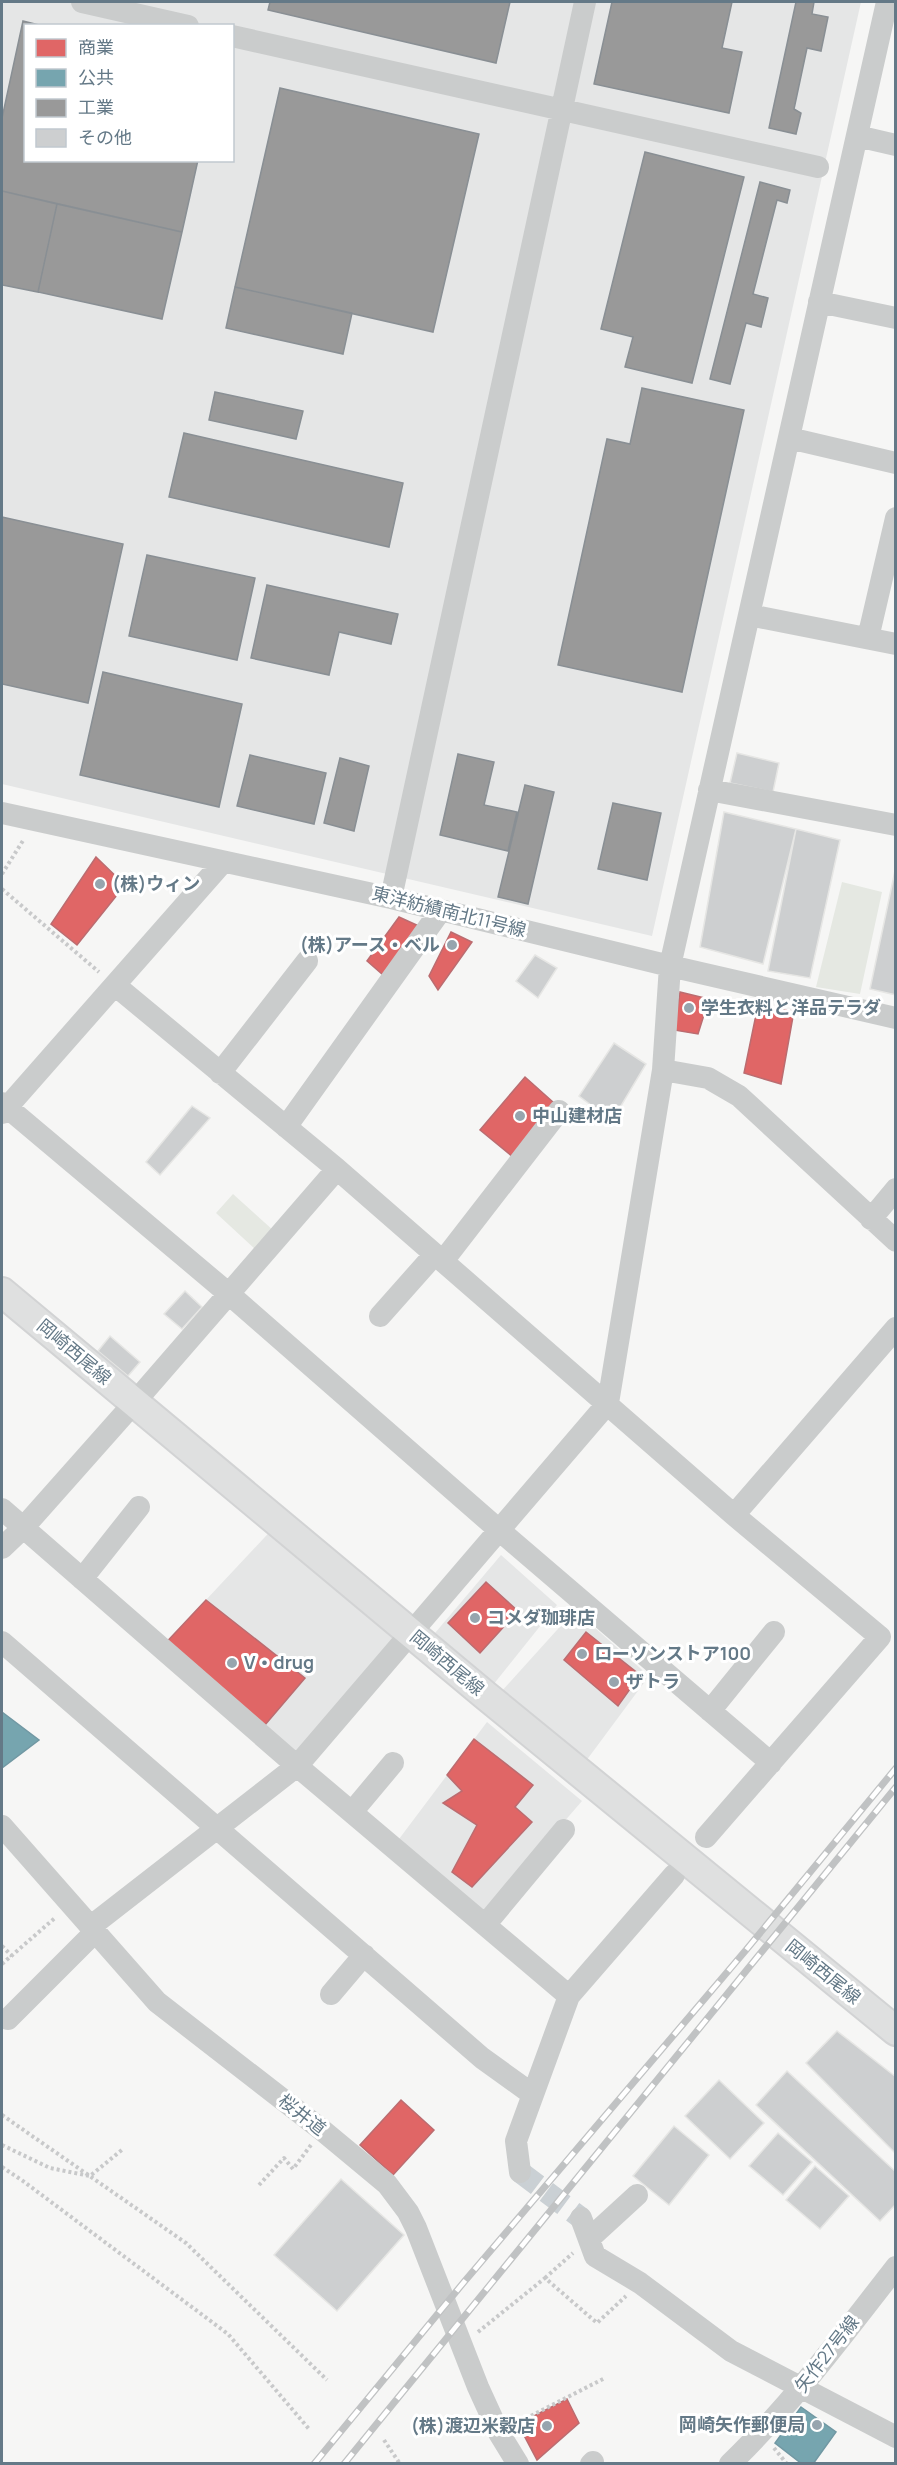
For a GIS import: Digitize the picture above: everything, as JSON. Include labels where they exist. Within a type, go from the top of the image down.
[{"type":"main road","name":"岡崎西尾線","points":[[2,1292],[411,1633],[896,2031]]},
{"type":"street","points":[[82,2],[179,24]]},
{"type":"street","points":[[391,898],[585,2]]},
{"type":"street","points":[[8,2019],[93,1929],[297,1766],[608,1403],[663,1070],[670,966],[887,2]]},
{"type":"street","points":[[234,36],[818,167]]},
{"type":"street","points":[[857,136],[896,145]]},
{"type":"street","points":[[819,302],[896,318]]},
{"type":"street","points":[[789,438],[896,463]]},
{"type":"street","points":[[868,638],[896,518]]},
{"type":"street","points":[[749,615],[896,644]]},
{"type":"street","points":[[710,790],[896,825]]},
{"type":"street","name":"東洋紡績南北11号線","points":[[2,813],[391,898],[896,1018]]},
{"type":"street","points":[[223,862],[116,986],[3,1108],[229,1294],[771,1763]]},
{"type":"street","points":[[286,1127],[441,910]]},
{"type":"street","points":[[220,1073],[307,961]]},
{"type":"street","points":[[116,986],[337,1169],[734,1515],[880,1637],[706,1838]]},
{"type":"street","points":[[663,1070],[708,1078],[739,1096],[896,1241]]},
{"type":"street","points":[[380,1316],[439,1258],[559,1111]]},
{"type":"street","points":[[2,1548],[23,1528],[134,1403],[337,1169]]},
{"type":"street","points":[[871,1219],[896,1189]]},
{"type":"street","points":[[734,1515],[896,1328]]},
{"type":"street","points":[[82,1579],[139,1507]]},
{"type":"street","points":[[2,1509],[297,1766],[569,1996]]},
{"type":"street","points":[[710,1711],[774,1632]]},
{"type":"street","points":[[2,1642],[482,2058],[532,2094]]},
{"type":"street","points":[[352,1812],[393,1763]]},
{"type":"street","name":"桜井道","points":[[2,1826],[157,2002],[322,2130],[387,2184],[408,2212],[499,2433],[518,2463]]},
{"type":"street","points":[[485,1925],[564,1830]]},
{"type":"street","points":[[520,2172],[516,2141],[569,1996],[674,1875]]},
{"type":"street","points":[[332,1994],[364,1955]]},
{"type":"street","points":[[637,2195],[585,2229],[595,2256],[640,2283],[731,2350],[896,2438]]},
{"type":"street","name":"矢作27号線","points":[[730,2463],[802,2388],[896,2267]]},
{"type":"path","points":[[2,874],[36,821]]},
{"type":"path","points":[[2,889],[116,986]]},
{"type":"path","points":[[2,1964],[70,1904]]},
{"type":"path","points":[[2,1946],[12,1956]]},
{"type":"path","points":[[2,2115],[186,2243],[327,2380]]},
{"type":"path","points":[[259,2186],[284,2158],[293,2169],[322,2130]]},
{"type":"path","points":[[2,2145],[50,2168],[90,2176],[123,2150]]},
{"type":"path","points":[[2,2167],[228,2334],[309,2429]]},
{"type":"path","points":[[462,2344],[545,2278],[585,2229]]},
{"type":"path","points":[[545,2278],[597,2323],[640,2283]]},
{"type":"path","points":[[499,2433],[606,2378]]},
{"type":"path","points":[[384,2440],[399,2463]]},
{"type":"shaded area","points":[[2,2],[861,2],[652,936],[2,784]]},
{"type":"shaded area","points":[[842,882],[882,892],[860,994],[816,987]]},
{"type":"shaded area","points":[[233,1194],[274,1231],[256,1250],[216,1213]]},
{"type":"shaded area","points":[[278,1523],[411,1633],[297,1766],[161,1648]]},
{"type":"shaded area","points":[[501,1555],[557,1605],[485,1695],[435,1633]]},
{"type":"shaded area","points":[[575,1610],[649,1676],[583,1765],[501,1692]]},
{"type":"shaded area","points":[[487,1722],[582,1801],[479,1920],[393,1847]]},
{"type":"building: 商業","points":[[96,857],[125,885],[77,945],[51,924]]},
{"type":"building: 商業","points":[[399,917],[419,926],[383,975],[367,961]]},
{"type":"building: 商業","points":[[451,932],[472,942],[438,990],[429,976]]},
{"type":"building: 商業","points":[[680,992],[709,999],[698,1034],[674,1030]]},
{"type":"building: 商業","points":[[758,1005],[794,1011],[781,1084],[744,1073]]},
{"type":"building: 商業","points":[[525,1077],[553,1102],[513,1157],[480,1130]]},
{"type":"building: 商業","points":[[486,1582],[518,1611],[480,1653],[448,1623]]},
{"type":"building: 商業","name":"V・drug","points":[[206,1600],[305,1678],[259,1732],[161,1648]]},
{"type":"building: 商業","points":[[586,1632],[640,1675],[618,1706],[564,1660]]},
{"type":"building: 商業","points":[[474,1739],[533,1785],[515,1807],[532,1822],[472,1887],[452,1872],[477,1825],[443,1803],[462,1791],[447,1775]]},
{"type":"building: 商業","points":[[401,2100],[434,2130],[393,2175],[360,2145]]},
{"type":"building: 商業","points":[[567,2399],[579,2423],[537,2460],[518,2424]]},
{"type":"building: 公共","points":[[2,1712],[39,1740],[2,1768]]},
{"type":"building: 公共","points":[[801,2407],[836,2432],[813,2464],[802,2464],[775,2443]]},
{"type":"building: 工業","points":[[270,2],[510,2],[496,63],[268,10]]},
{"type":"building: 工業","points":[[612,2],[732,2],[722,48],[742,52],[729,113],[594,84]]},
{"type":"building: 工業","points":[[796,2],[814,2],[812,14],[828,17],[821,51],[807,48],[794,109],[801,113],[796,134],[769,128]]},
{"type":"building: 工業","points":[[23,21],[35,24],[24,24],[24,162],[198,162],[182,232],[2,191],[2,118]]},
{"type":"building: 工業","points":[[280,88],[479,134],[433,332],[235,287]]},
{"type":"building: 工業","points":[[645,152],[744,177],[692,383],[625,367],[633,337],[601,329]]},
{"type":"building: 工業","points":[[760,182],[790,190],[787,203],[777,200],[753,294],[768,298],[761,327],[746,323],[730,384],[710,379]]},
{"type":"building: 工業","points":[[2,191],[57,204],[38,292],[2,285]]},
{"type":"building: 工業","points":[[57,204],[182,232],[162,319],[38,292]]},
{"type":"building: 工業","points":[[235,287],[352,313],[343,354],[226,328]]},
{"type":"building: 工業","points":[[642,388],[744,410],[682,692],[558,665],[607,439],[630,444]]},
{"type":"building: 工業","points":[[215,392],[303,411],[296,439],[209,420]]},
{"type":"building: 工業","points":[[184,433],[403,483],[389,547],[169,497]]},
{"type":"building: 工業","points":[[2,517],[123,544],[88,703],[2,684]]},
{"type":"building: 工業","points":[[147,555],[255,578],[237,660],[129,636]]},
{"type":"building: 工業","points":[[267,585],[398,614],[391,644],[339,632],[329,675],[251,658]]},
{"type":"building: 工業","points":[[103,672],[242,704],[219,807],[80,775]]},
{"type":"building: 工業","points":[[458,754],[494,762],[484,805],[517,812],[508,851],[440,835]]},
{"type":"building: 工業","points":[[250,755],[326,773],[314,824],[237,806]]},
{"type":"building: 工業","points":[[340,758],[369,766],[354,831],[324,823]]},
{"type":"building: 工業","points":[[525,785],[554,792],[528,904],[498,897]]},
{"type":"building: 工業","points":[[613,803],[661,813],[647,880],[598,869]]},
{"type":"building: その他","points":[[737,753],[779,763],[773,792],[730,783]]},
{"type":"building: その他","points":[[724,812],[796,829],[763,964],[700,947]]},
{"type":"building: その他","points":[[796,829],[840,840],[810,978],[768,971]]},
{"type":"building: その他","points":[[896,866],[896,995],[870,989]]},
{"type":"building: その他","points":[[535,955],[557,968],[538,998],[516,981]]},
{"type":"building: その他","points":[[614,1043],[646,1064],[612,1121],[579,1096]]},
{"type":"building: その他","points":[[192,1106],[210,1118],[160,1175],[146,1162]]},
{"type":"building: その他","points":[[185,1291],[202,1307],[182,1329],[164,1314]]},
{"type":"building: その他","points":[[110,1336],[140,1362],[128,1376],[98,1351]]},
{"type":"building: その他","points":[[837,2031],[896,2077],[896,2154],[806,2063]]},
{"type":"building: その他","points":[[787,2071],[896,2172],[896,2204],[880,2221],[756,2105]]},
{"type":"building: その他","points":[[719,2080],[764,2123],[730,2159],[685,2116]]},
{"type":"building: その他","points":[[674,2126],[709,2155],[669,2205],[633,2176]]},
{"type":"building: その他","points":[[778,2133],[812,2162],[783,2195],[749,2166]]},
{"type":"building: その他","points":[[815,2166],[849,2196],[820,2229],[786,2200]]},
{"type":"building: その他","points":[[341,2179],[404,2235],[337,2311],[274,2255]]},
{"type":"tunnel","points":[[520,2172],[581,2218]]},
{"type":"railway","points":[[314,2464],[896,1768]]},
{"type":"railway","points":[[344,2464],[896,1787]]},
{"type":"place","name":"(株)ウィン","points":[[100,884]]},
{"type":"place","name":"(株)アース・ベル","points":[[452,945]]},
{"type":"place","name":"学生衣料と洋品テラダ","points":[[689,1008]]},
{"type":"place","name":"中山建材店","points":[[520,1116]]},
{"type":"place","name":"コメダ珈琲店","points":[[475,1618]]},
{"type":"place","name":"ローソンストア100","points":[[582,1654]]},
{"type":"place","name":"V・drug","points":[[232,1663]]},
{"type":"place","name":"ザトラ","points":[[614,1682]]},
{"type":"place","name":"岡崎矢作郵便局","points":[[817,2425]]},
{"type":"place","name":"(株)渡辺米穀店","points":[[547,2426]]}]
